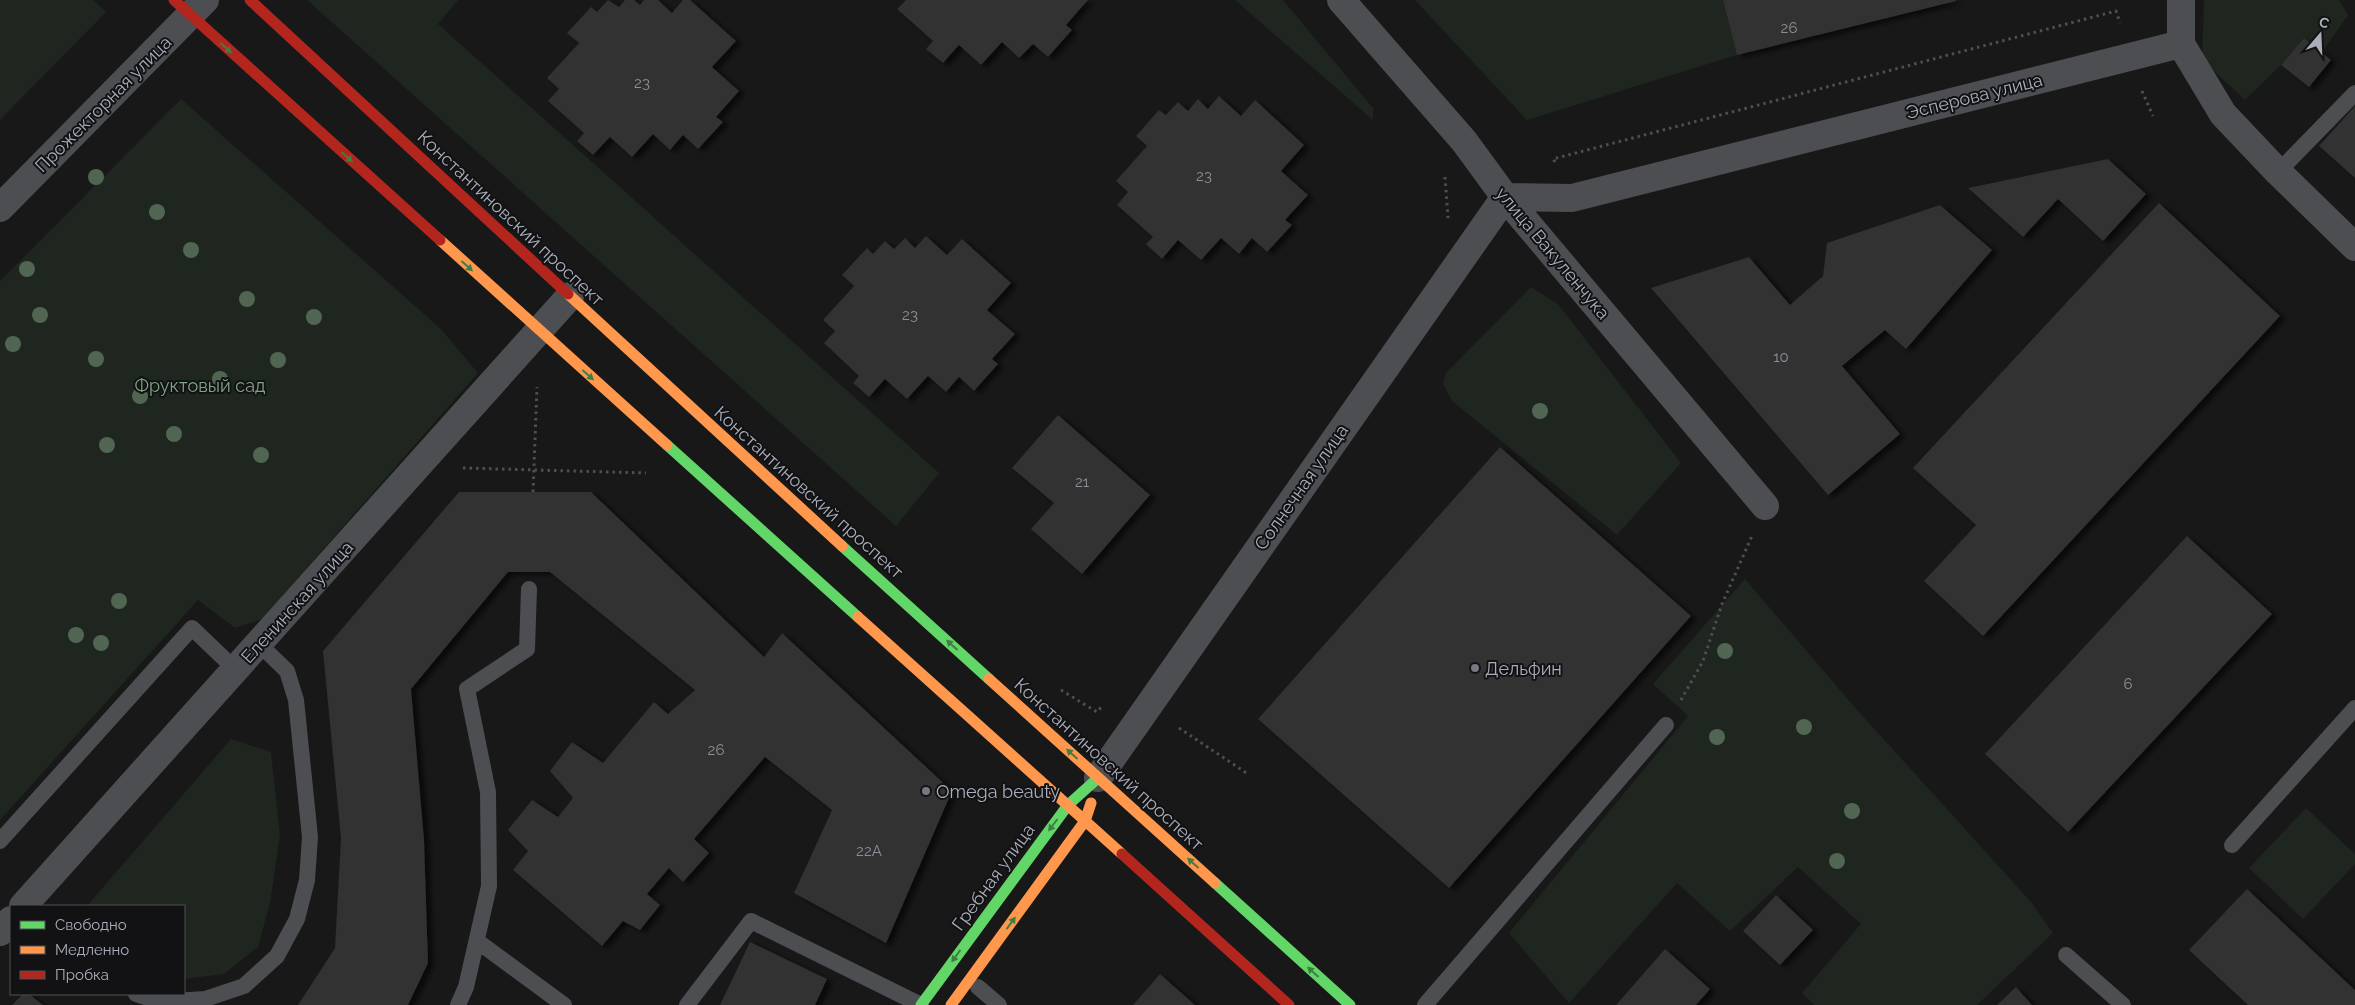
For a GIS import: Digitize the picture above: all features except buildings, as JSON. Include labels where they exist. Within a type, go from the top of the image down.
[{"type":"street","name":"Константиновский проспект","points":[[250,0],[750,463],[1350,1005]]},
{"type":"street","name":"улица Вакуленчука","points":[[1341,0],[1464,141],[1505,197],[1765,506]]},
{"type":"street","points":[[2181,0],[2181,44],[2223,114],[2278,172],[2355,247]]},
{"type":"street","points":[[190,5],[540,332],[1289,1005]]},
{"type":"street","name":"Прожекторная улица","points":[[0,208],[190,5]]},
{"type":"street","name":"Эсперова улица","points":[[1505,197],[1572,198],[2181,44]]},
{"type":"street","name":"Солнечная улица","points":[[1098,778],[1505,197]]},
{"type":"street","name":"Еленинская улица","points":[[24,905],[540,332],[570,296]]},
{"type":"street","points":[[951,1005],[1085,821],[1098,778]]},
{"type":"street","name":"Гребная улица","points":[[921,1005],[1068,805],[1098,778]]},
{"type":"lane","points":[[2278,172],[2355,93]]},
{"type":"lane","points":[[458,1005],[466,987],[489,886],[488,792],[467,689],[527,649],[529,589]]},
{"type":"lane","points":[[0,841],[192,628],[236,670]]},
{"type":"lane","points":[[139,995],[160,1002],[196,1000],[205,999],[244,986],[277,956],[297,919],[308,880],[310,837],[296,700],[287,671],[259,644]]},
{"type":"lane","points":[[2232,845],[2355,708]]},
{"type":"lane","points":[[1426,1005],[1666,725]]},
{"type":"lane","points":[[687,1005],[751,921],[921,1005]]},
{"type":"lane","points":[[477,941],[564,1005]]},
{"type":"lane","points":[[2066,954],[2123,1005]]},
{"type":"lane","points":[[978,987],[999,1005]]},
{"type":"path","points":[[533,492],[537,381]]},
{"type":"path","points":[[458,467],[647,473]]},
{"type":"path","points":[[1666,725],[1702,661],[1722,604],[1765,506]]},
{"type":"path","points":[[1179,728],[1248,774]]},
{"type":"green space","points":[[0,0],[93,0],[106,12],[0,120]]},
{"type":"green space","points":[[307,0],[458,0],[438,24],[939,473],[896,526]]},
{"type":"green space","points":[[1235,0],[1283,0],[1373,108],[1373,120]]},
{"type":"green space","points":[[1415,0],[1723,0],[1737,55],[1527,120]]},
{"type":"green space","points":[[2204,0],[2339,0],[2348,15],[2322,52],[2304,38],[2281,65],[2245,100],[2202,60]]},
{"type":"green space","name":"Фруктовый сад","points":[[181,99],[441,329],[478,373],[262,619],[235,628],[198,600],[0,820],[0,281]]},
{"type":"green space","points":[[1531,287],[1558,304],[1681,463],[1617,535],[1452,401],[1443,384],[1446,373]]},
{"type":"green space","points":[[1745,579],[1851,703],[2032,903],[2053,933],[1977,1005],[1814,1005],[1802,993],[1861,924],[1798,867],[1730,931],[1677,883],[1569,1003],[1509,933],[1688,716],[1653,684]]},
{"type":"green space","points":[[231,739],[271,752],[280,835],[270,903],[258,947],[224,974],[185,979],[185,905],[88,905]]},
{"type":"green space","points":[[2306,808],[2355,854],[2355,864],[2303,919],[2249,868]]},
{"type":"traffic: fast","points":[[667,445],[858,617]]},
{"type":"traffic: fast","points":[[842,546],[989,679]]},
{"type":"traffic: fast","points":[[921,1005],[1068,805],[1098,778]]},
{"type":"traffic: fast","points":[[1215,883],[1350,1005]]},
{"type":"traffic: slow","points":[[440,240],[667,445]]},
{"type":"traffic: slow","points":[[568,294],[842,546]]},
{"type":"traffic: slow","points":[[858,617],[1122,854]]},
{"type":"traffic: slow","points":[[989,679],[1215,883]]},
{"type":"traffic: slow","points":[[951,1005],[1085,821],[1091,803]]},
{"type":"traffic: jam","points":[[174,0],[440,240]]},
{"type":"traffic: jam","points":[[250,0],[568,294]]},
{"type":"traffic: jam","points":[[1122,854],[1289,1005]]},
{"type":"place","name":"Дельфин","points":[[1475,668]]},
{"type":"place","name":"Omega beauty","points":[[926,791]]}]
